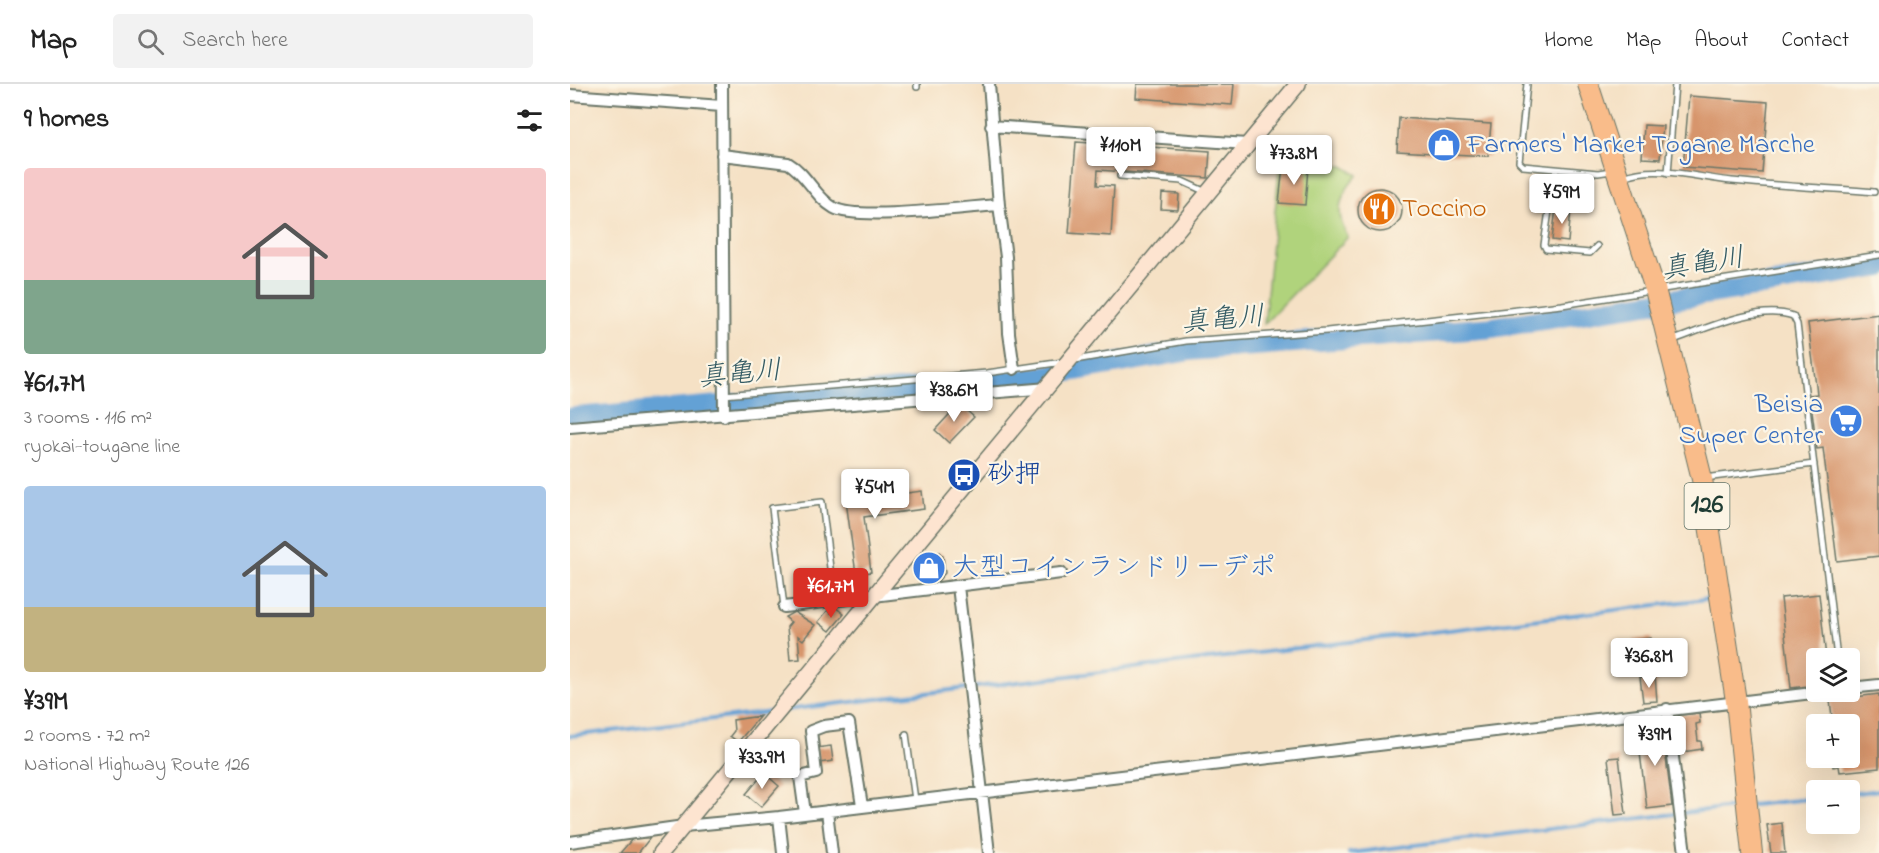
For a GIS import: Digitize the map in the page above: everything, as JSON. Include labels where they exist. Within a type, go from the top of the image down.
[{"type":"highway","name":"126","points":[[1588,84],[1655,290],[1702,479],[1736,701],[1752,853]]},
{"type":"main road","points":[[661,853],[1298,84]]},
{"type":"street","points":[[722,84],[724,416]]},
{"type":"street","points":[[989,84],[999,205],[1006,257],[1009,333],[1014,369]]},
{"type":"street","points":[[570,95],[722,106]]},
{"type":"street","points":[[992,126],[1247,144]]},
{"type":"street","points":[[722,155],[789,163],[797,168],[825,202],[837,209],[875,214],[999,205]]},
{"type":"street","points":[[570,427],[1048,388]]},
{"type":"street","points":[[784,607],[1061,573]]},
{"type":"street","points":[[958,586],[989,853]]},
{"type":"street","points":[[1860,687],[1879,685]]},
{"type":"street","points":[[570,842],[684,826],[779,817],[1806,694]]},
{"type":"street","points":[[1667,709],[1685,853]]},
{"type":"street","points":[[805,813],[800,777],[816,773],[811,732],[824,726],[849,723],[862,806]]},
{"type":"street","points":[[827,811],[832,853]]},
{"type":"street","points":[[779,817],[783,853]]},
{"type":"lane","points":[[1527,84],[1520,162],[1523,166],[1617,174],[1668,173],[1732,182],[1874,192]]},
{"type":"lane","points":[[1668,173],[1675,84]]},
{"type":"lane","points":[[1120,176],[1182,181],[1207,192]]},
{"type":"lane","points":[[1552,190],[1544,245],[1546,249],[1590,253],[1597,246]]},
{"type":"lane","points":[[723,395],[1014,369],[1186,341],[1327,331],[1465,317],[1879,255]]},
{"type":"lane","points":[[1668,343],[1737,317],[1785,313],[1793,316],[1797,324],[1836,648]]},
{"type":"lane","points":[[1702,479],[1814,464]]},
{"type":"lane","points":[[784,607],[772,508],[822,502],[834,601]]},
{"type":"lane","points":[[906,734],[915,800]]},
{"type":"green space","points":[[1280,161],[1343,166],[1358,175],[1346,189],[1341,204],[1341,220],[1348,237],[1264,324]]},
{"type":"building","points":[[1137,84],[1234,84],[1232,105],[1136,98]]},
{"type":"building","points":[[1689,96],[1768,102],[1762,173],[1683,167]]},
{"type":"building","points":[[1399,118],[1491,124],[1488,156],[1397,151]]},
{"type":"building","points":[[1644,125],[1663,126],[1660,159],[1642,158]]},
{"type":"building","points":[[1076,142],[1210,151],[1208,178],[1098,170],[1097,185],[1114,186],[1111,236],[1069,233]]},
{"type":"building","points":[[1283,166],[1308,168],[1305,205],[1279,203]]},
{"type":"building","points":[[1380,188],[1395,195],[1402,210],[1395,225],[1380,232],[1365,225],[1358,210],[1365,195]]},
{"type":"building","points":[[1162,193],[1179,194],[1178,210],[1161,209]]},
{"type":"building","points":[[1556,208],[1571,209],[1568,242],[1552,240]]},
{"type":"building","name":"Beisia Super Center","points":[[1879,314],[1879,556],[1837,561],[1823,448],[1817,449],[1810,395],[1817,394],[1808,323]]},
{"type":"building","points":[[959,404],[974,417],[949,443],[935,430]]},
{"type":"building","points":[[922,491],[924,509],[864,517],[871,572],[856,574],[846,501]]},
{"type":"building","points":[[939,552],[943,556],[945,573],[938,581],[920,581],[915,577]]},
{"type":"building","points":[[1819,594],[1825,648],[1806,648],[1806,686],[1791,688],[1781,598]]},
{"type":"building","points":[[835,607],[844,614],[830,631],[818,622],[828,610],[831,613]]},
{"type":"building","points":[[794,612],[815,625],[803,640],[798,636],[800,659],[790,660],[787,627],[791,622],[785,617]]},
{"type":"building","points":[[1651,638],[1654,666],[1634,668],[1631,647],[1634,647],[1634,640]]},
{"type":"building","points":[[1655,675],[1657,701],[1643,702],[1640,677]]},
{"type":"building","points":[[1879,694],[1879,768],[1840,772],[1839,768],[1860,768],[1860,714],[1832,714],[1830,702],[1860,702],[1860,696]]},
{"type":"building","points":[[1699,713],[1700,723],[1696,724],[1698,741],[1701,741],[1702,749],[1683,752],[1679,715]]},
{"type":"building","points":[[760,716],[738,742],[730,736],[734,731],[733,720]]},
{"type":"building","points":[[1662,726],[1672,806],[1647,809],[1637,729]]},
{"type":"building","points":[[831,746],[833,761],[819,763],[816,748]]},
{"type":"building","points":[[1619,757],[1626,814],[1615,815],[1608,758]]},
{"type":"building","points":[[764,773],[779,786],[761,807],[746,794]]},
{"type":"building","points":[[1782,823],[1785,853],[1771,853],[1767,825]]},
{"type":"building","points":[[634,837],[650,838],[638,853],[620,853]]},
{"type":"waterway","name":"真亀川","points":[[570,418],[1021,380],[1193,350],[1489,328],[1879,267]]},
{"type":"waterway","points":[[785,710],[1706,599]]},
{"type":"waterway","points":[[570,736],[772,712]]},
{"type":"waterway","points":[[1860,793],[1879,790]]},
{"type":"waterway","points":[[1752,805],[1806,799]]},
{"type":"waterway","points":[[1349,853],[1741,806]]},
{"type":"place","name":"Farmers' Market Togane Marche","points":[[1444,145]]},
{"type":"place","name":"Toccino","points":[[1379,209]]},
{"type":"place","name":"Beisia Super Center","points":[[1846,421]]},
{"type":"place","name":"砂押","points":[[964,475]]},
{"type":"place","name":"大型コインランドリ－デポ","points":[[929,568]]}]
